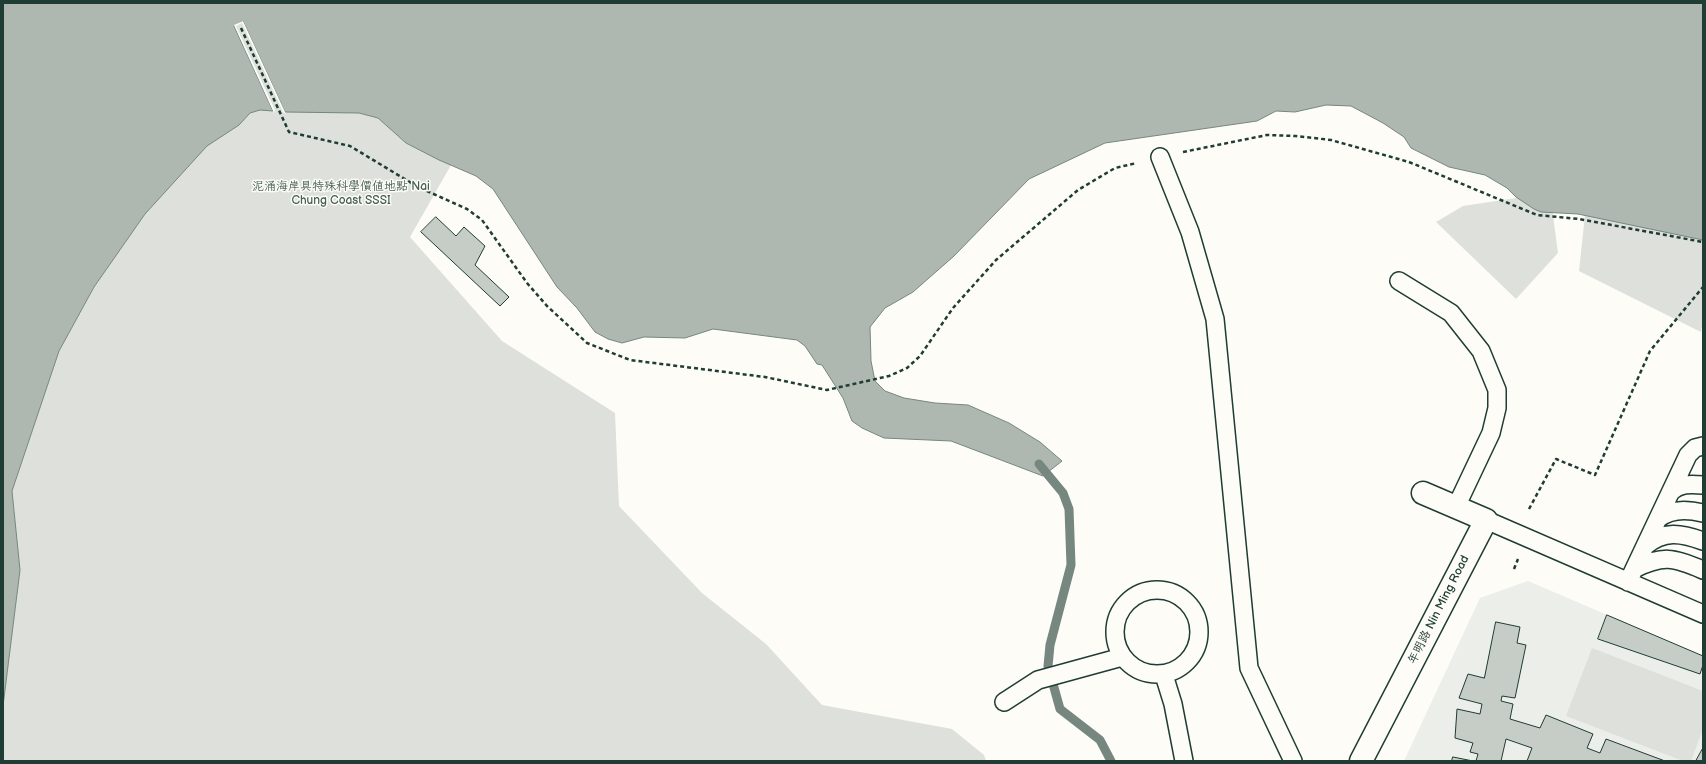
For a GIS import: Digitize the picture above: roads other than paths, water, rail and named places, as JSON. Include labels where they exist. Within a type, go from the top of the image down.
[{"type":"street","points":[[1423,493],[1486,520]]},
{"type":"street","name":"年明路 Nin Ming Road","points":[[1365,760],[1486,520]]},
{"type":"lane","points":[[1160,157],[1190,232],[1215,319],[1249,668],[1293,761]]},
{"type":"lane","points":[[1399,281],[1451,313],[1481,351],[1497,390],[1497,408],[1491,433],[1456,507]]},
{"type":"lane","points":[[1631,576],[1688,455],[1695,448],[1703,446]]},
{"type":"lane","points":[[1670,493],[1678,487],[1685,485],[1703,486]]},
{"type":"lane","points":[[1658,519],[1664,514],[1679,510],[1703,513]]},
{"type":"lane","points":[[1486,520],[1631,576],[1703,614]]},
{"type":"lane","points":[[1645,546],[1658,537],[1671,535],[1683,535],[1703,541]]},
{"type":"lane","points":[[1631,576],[1646,563],[1666,558],[1679,560],[1703,570]]},
{"type":"lane","points":[[1152,590],[1167,591],[1180,596],[1191,606],[1198,619],[1199,634],[1196,648],[1189,661],[1178,670],[1164,674],[1152,675],[1140,672],[1122,657],[1116,644],[1114,629],[1118,615],[1126,603],[1138,594],[1152,590]]},
{"type":"lane","points":[[1004,702],[1038,680],[1122,657]]},
{"type":"lane","points":[[1164,674],[1173,704],[1184,761]]},
{"type":"waterway","points":[[1039,464],[1063,493],[1069,509],[1071,565],[1050,645],[1048,666],[1060,709],[1100,740],[1111,761]]},
{"type":"park label","name":"泥涌海岸具特殊科學價值地點 Nai Chung Coast SSSI","points":[[341,194]]}]
